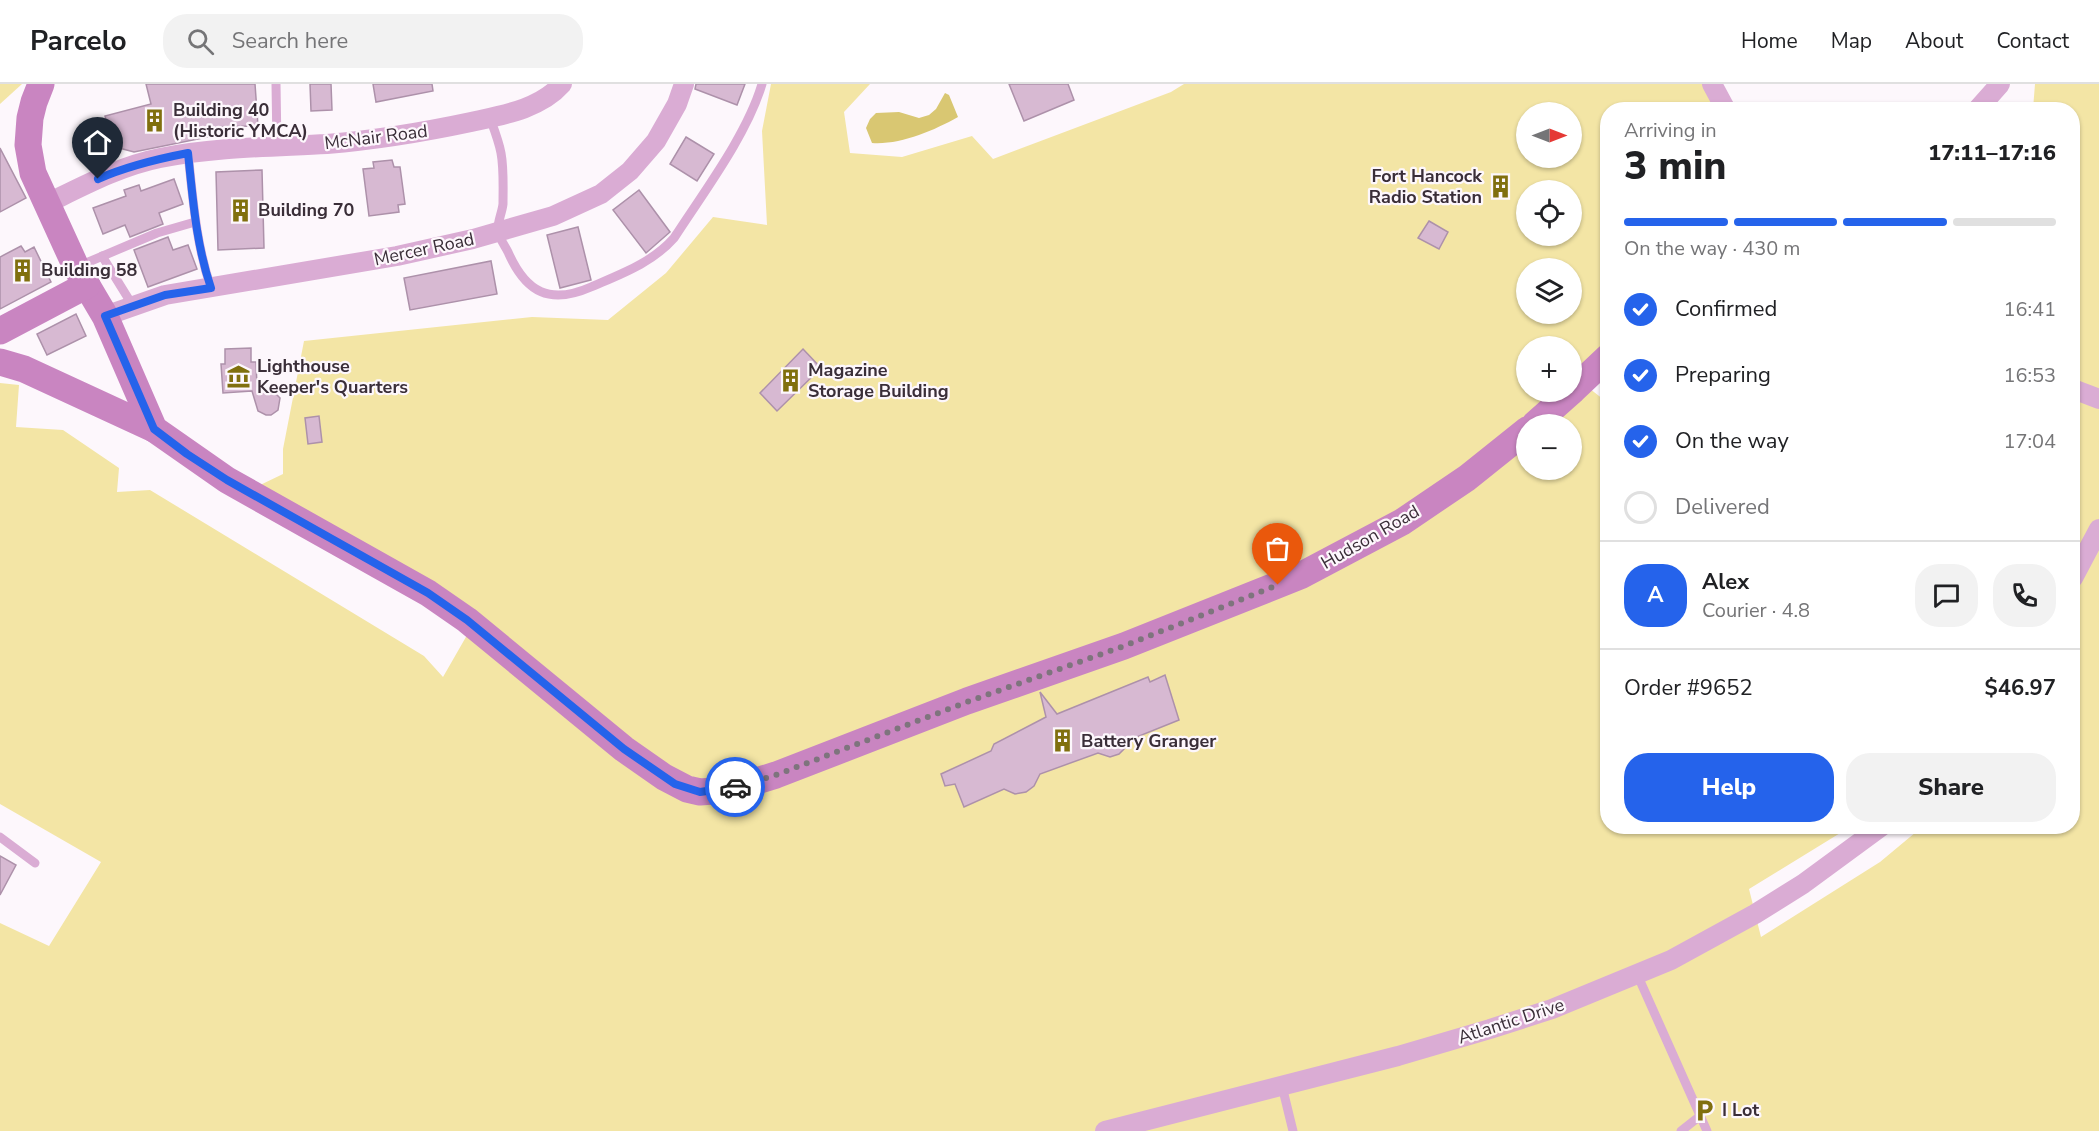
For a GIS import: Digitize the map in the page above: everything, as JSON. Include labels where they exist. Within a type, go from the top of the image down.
[{"type":"street","points":[[41,84],[34,102],[28,145],[33,173],[81,276],[105,316],[154,429]]},
{"type":"street","name":"McNair Road","points":[[46,204],[115,171],[158,159],[212,150],[373,139],[441,129],[514,112],[544,100],[562,84]]},
{"type":"street","name":"Mercer Road","points":[[105,316],[165,295],[397,256],[473,239],[553,216],[601,194],[630,171],[656,141],[677,104],[684,84]]},
{"type":"street","points":[[1712,84],[1722,102]]},
{"type":"street","points":[[1984,102],[2000,84]]},
{"type":"street","points":[[0,331],[81,276]]},
{"type":"street","name":"Hudson Road","points":[[0,362],[24,369],[154,429],[227,480],[428,593],[467,620],[624,749],[675,784],[700,792],[727,790],[776,775],[967,702],[1124,646],[1300,576],[1402,522],[1467,478],[1516,439]]},
{"type":"street","points":[[1582,382],[1600,365]]},
{"type":"street","points":[[2080,392],[2099,399]]},
{"type":"street","points":[[1546,414],[1560,402]]},
{"type":"street","points":[[2080,565],[2099,529]]},
{"type":"street","name":"Atlantic Drive","points":[[1105,1131],[1282,1086],[1490,1029],[1552,1009],[1671,960],[1755,914],[1803,884],[1871,834]]},
{"type":"lane","points":[[276,84],[277,147]]},
{"type":"lane","points":[[490,118],[501,153],[503,207],[498,231],[513,264],[532,287],[550,296],[574,294],[650,260],[665,249],[716,174],[756,104],[762,84]]},
{"type":"lane","points":[[188,153],[195,222],[202,262],[211,288]]},
{"type":"lane","points":[[81,276],[102,256],[157,233],[195,222]]},
{"type":"lane","points":[[102,256],[133,306]]},
{"type":"lane","points":[[0,837],[35,862]]},
{"type":"lane","points":[[1637,974],[1707,1131]]},
{"type":"lane","points":[[1282,1086],[1293,1131]]},
{"type":"lane","points":[[1681,1131],[1700,1116]]},
{"type":"shaded area","points":[[0,84],[22,84],[0,104]]},
{"type":"shaded area","points":[[771,84],[870,84],[844,112],[850,153],[902,157],[972,136],[993,159],[1171,92],[1184,84],[1715,84],[1725,102],[1600,102],[1600,368],[1585,385],[1600,397],[1600,834],[1839,834],[1749,889],[1761,937],[1880,862],[1914,834],[2080,834],[2080,102],[2034,102],[2035,84],[2099,84],[2099,1131],[0,1131],[0,923],[49,946],[101,862],[0,804],[0,383],[19,385],[16,427],[63,430],[119,468],[117,492],[150,490],[424,656],[443,677],[478,616],[256,487],[283,474],[283,449],[304,341],[532,317],[608,320],[666,273],[713,217],[767,225],[762,131]]},
{"type":"shaded area","points":[[945,93],[949,95],[958,117],[916,136],[894,142],[872,143],[866,128],[876,113],[899,112],[919,118],[929,115],[936,109]]},
{"type":"building","name":"Building 40 (Historic YMCA)","points":[[146,84],[255,84],[258,126],[206,127],[208,137],[134,152],[108,145],[101,127],[107,124],[105,116],[151,104]]},
{"type":"building","points":[[310,84],[331,84],[332,110],[311,111]]},
{"type":"building","points":[[373,84],[432,84],[433,91],[376,102]]},
{"type":"building","points":[[696,84],[745,84],[737,105],[695,89]]},
{"type":"building","points":[[1009,84],[1068,84],[1074,100],[1024,121]]},
{"type":"building","points":[[686,137],[714,154],[697,181],[670,164]]},
{"type":"building","points":[[0,148],[26,198],[0,212]]},
{"type":"building","points":[[392,160],[394,167],[400,167],[405,204],[398,205],[399,212],[369,216],[363,169],[374,168],[373,162]]},
{"type":"building","name":"Building 70","points":[[262,170],[264,248],[218,250],[216,172]]},
{"type":"building","points":[[174,179],[183,204],[159,213],[163,224],[130,237],[125,225],[103,234],[93,208],[126,196],[124,190],[139,185],[141,191]]},
{"type":"building","points":[[639,190],[670,232],[646,253],[613,210]]},
{"type":"building","points":[[1429,221],[1448,232],[1439,249],[1418,238]]},
{"type":"building","points":[[578,227],[591,280],[560,288],[547,235]]},
{"type":"building","points":[[168,237],[173,250],[188,245],[197,269],[148,287],[134,250]]},
{"type":"building","name":"Building 58","points":[[21,246],[25,252],[34,247],[51,282],[0,309],[0,257]]},
{"type":"building","points":[[491,261],[497,294],[410,310],[404,278]]},
{"type":"building","points":[[76,314],[86,336],[47,355],[37,334]]},
{"type":"building","name":"Lighthouse Keeper's Quarters","points":[[251,348],[251,362],[256,362],[257,387],[272,390],[280,398],[278,410],[271,415],[258,411],[252,391],[223,393],[221,364],[225,364],[225,349]]},
{"type":"building","name":"Magazine Storage Building","points":[[803,349],[821,368],[777,411],[760,393]]},
{"type":"building","points":[[319,416],[322,442],[308,444],[305,418]]},
{"type":"building","name":"Battery Granger","points":[[1165,675],[1179,720],[1129,740],[1119,754],[1110,757],[1098,753],[1040,774],[1034,786],[1026,792],[1015,794],[1004,789],[964,807],[955,784],[945,786],[941,774],[991,751],[994,744],[1046,717],[1040,692],[1057,714],[1148,677],[1150,682]]},
{"type":"building","points":[[0,856],[16,865],[0,895]]},
{"type":"way so far","points":[[735,787],[776,775],[967,702],[1124,646],[1278,585]]},
{"type":"place","name":"Building 40 (Historic YMCA)","points":[[155,120]]},
{"type":"place","name":"Fort Hancock Radio Station","points":[[1500,186]]},
{"type":"place","name":"Building 70","points":[[240,210]]},
{"type":"place","name":"Building 58","points":[[23,270]]},
{"type":"place","name":"Lighthouse Keeper's Quarters","points":[[239,376]]},
{"type":"place","name":"Magazine Storage Building","points":[[790,380]]},
{"type":"place","name":"Battery Granger","points":[[1063,741]]},
{"type":"place","name":"I Lot","points":[[1704,1110]]},
{"type":"route","points":[[98,179],[115,171],[188,153],[195,222],[202,262],[211,288],[165,295],[105,316],[154,429],[227,480],[428,593],[467,620],[624,749],[675,784],[700,792],[727,790],[735,787]]}]
